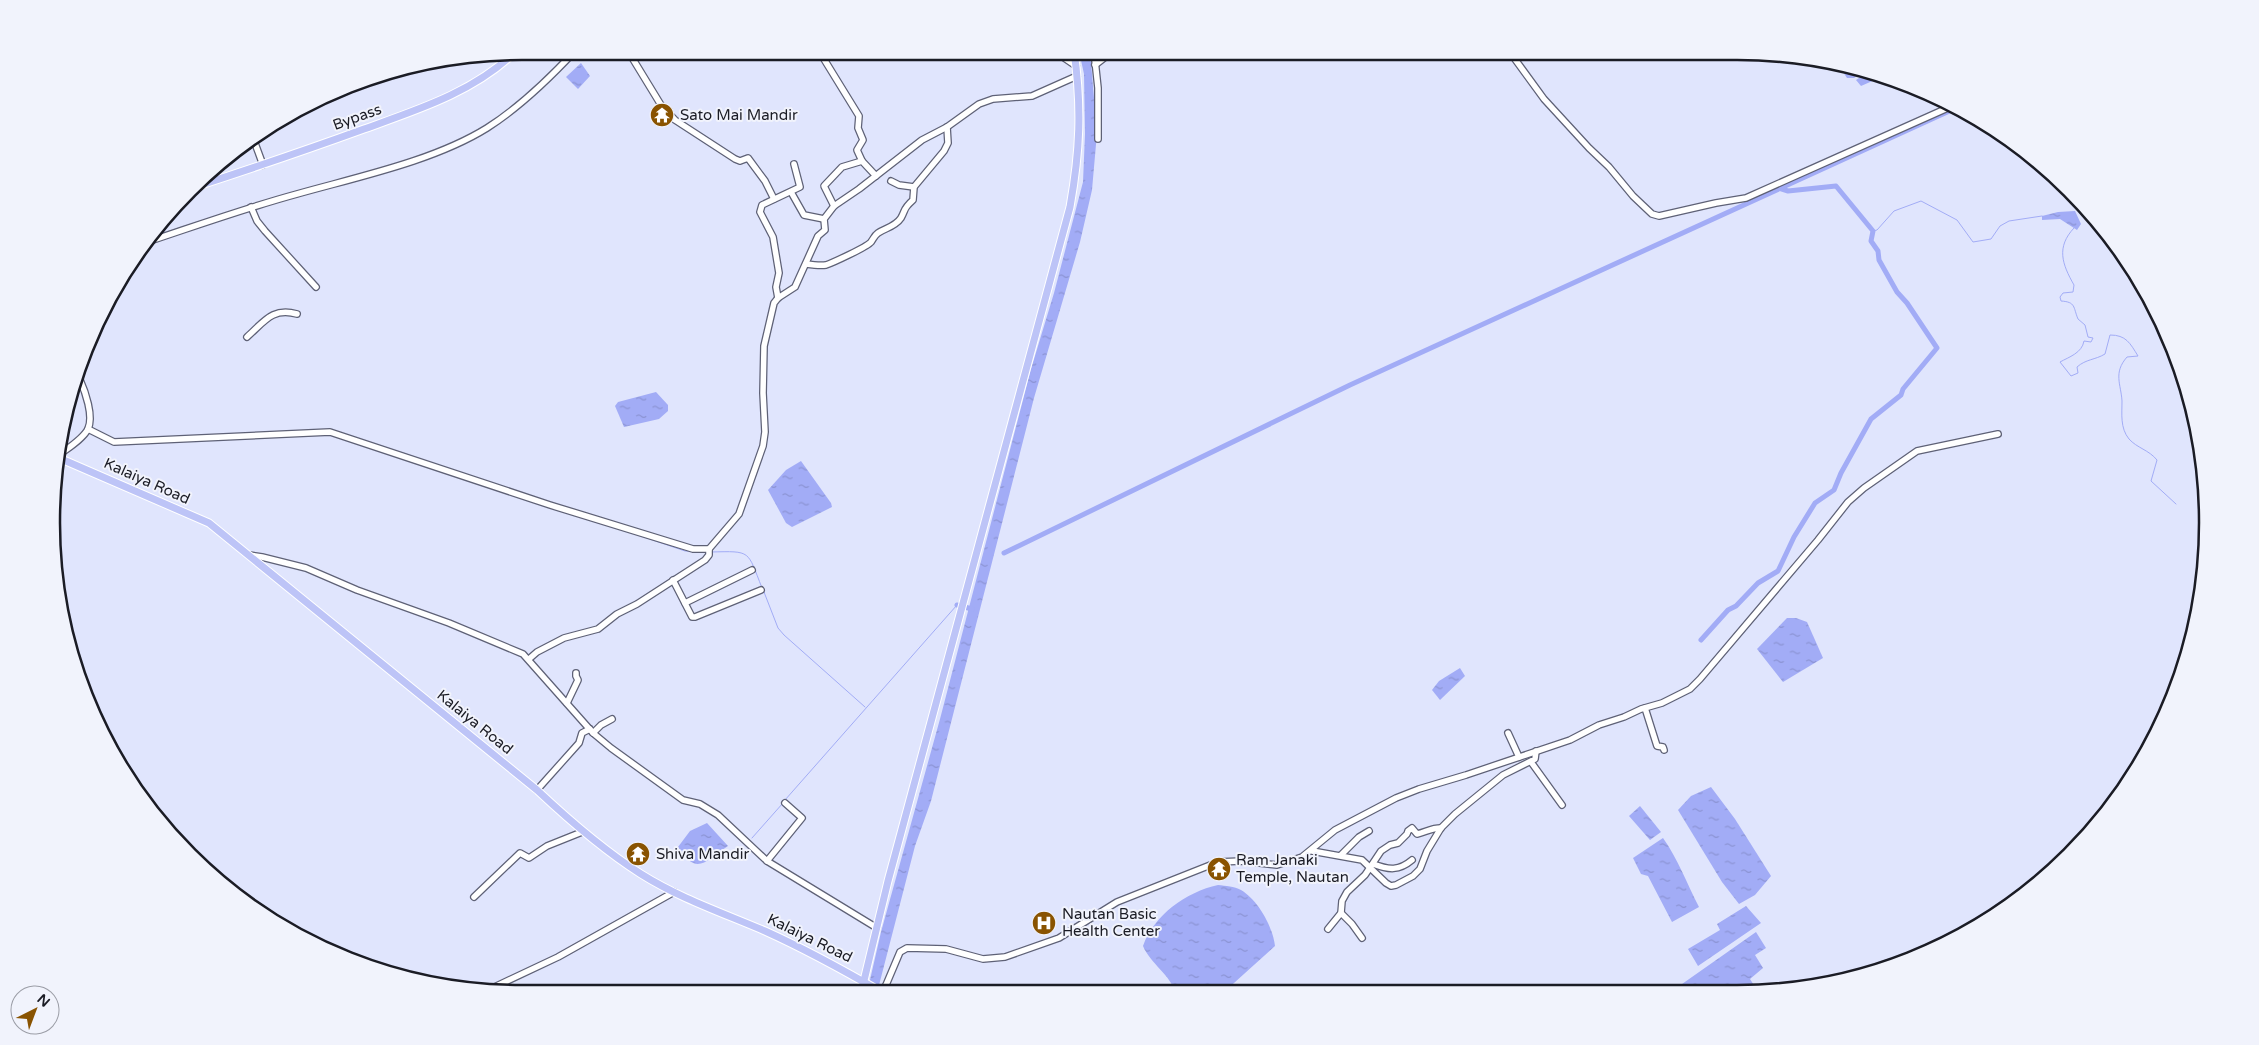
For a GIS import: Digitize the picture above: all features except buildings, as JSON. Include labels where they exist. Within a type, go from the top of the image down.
[{"type":"main road","points":[[865,985],[877,928],[963,608],[1022,378],[1070,206],[1078,160],[1080,110],[1075,60]]},
{"type":"main road","name":"Bypass","points":[[210,182],[430,105],[474,83],[500,67],[506,61]]},
{"type":"main road","name":"Kalaiya Road","points":[[64,459],[209,523],[537,790],[582,832],[641,874],[674,892],[767,932],[872,985]]},
{"type":"street","points":[[158,238],[251,207],[377,172],[441,150],[486,128],[535,92],[566,60]]},
{"type":"street","points":[[633,60],[661,106],[675,120],[735,159],[740,161],[748,158],[765,181],[774,199]]},
{"type":"street","points":[[825,60],[859,116],[858,128],[863,140],[857,150],[862,162],[876,176]]},
{"type":"street","points":[[1067,60],[1076,66]]},
{"type":"street","points":[[1095,60],[1098,88],[1098,139]]},
{"type":"street","points":[[1095,65],[1101,60]]},
{"type":"street","points":[[1516,60],[1544,99],[1588,148],[1609,167],[1633,196],[1652,214],[1659,216],[1746,198],[1944,110]]},
{"type":"street","points":[[529,659],[537,652],[564,638],[598,628],[616,614],[637,604],[705,560],[709,551],[739,514],[763,446],[765,432],[763,393],[764,346],[774,303],[778,298],[795,287],[818,236],[825,230],[824,219],[834,206],[922,140],[947,127],[979,104],[992,99],[1032,96],[1076,76]]},
{"type":"street","points":[[806,264],[826,264],[848,255],[871,242],[873,237],[880,232],[894,226],[902,218],[904,208],[913,200],[914,186],[944,152],[948,143],[947,127]]},
{"type":"street","points":[[256,145],[263,164]]},
{"type":"street","points":[[834,206],[824,186],[842,167],[862,162]]},
{"type":"street","points":[[778,298],[776,287],[779,273],[773,237],[760,212],[762,205],[800,187],[794,164]]},
{"type":"street","points":[[891,181],[899,185],[914,186]]},
{"type":"street","points":[[790,192],[804,215],[824,219]]},
{"type":"street","points":[[251,207],[261,226],[293,260],[303,275],[316,287]]},
{"type":"street","points":[[247,337],[275,312],[287,311],[297,314]]},
{"type":"street","points":[[66,450],[88,429],[90,420],[89,410],[82,385]]},
{"type":"street","points":[[88,429],[114,442],[330,432],[550,505],[693,549],[709,551]]},
{"type":"street","points":[[886,985],[900,952],[907,948],[946,950],[983,960],[1005,957],[1059,938],[1117,902],[1218,862],[1242,860],[1277,865],[1302,857],[1335,830],[1396,798],[1570,740],[1598,725],[1662,703],[1690,689],[1818,540],[1848,502],[1864,488],[1890,468],[1917,451],[1998,434]]},
{"type":"street","points":[[248,555],[262,556],[306,568],[356,590],[516,650],[529,659],[591,731],[626,760],[683,800],[700,804],[718,815],[767,861],[877,928]]},
{"type":"street","points":[[686,603],[752,570]]},
{"type":"street","points":[[673,580],[695,617],[761,590]]},
{"type":"street","points":[[567,703],[578,680],[576,672]]},
{"type":"street","points":[[1645,708],[1657,746],[1662,747],[1664,750]]},
{"type":"street","points":[[537,790],[579,743],[582,733],[591,731],[612,720]]},
{"type":"street","points":[[1508,733],[1519,756]]},
{"type":"street","points":[[1371,865],[1390,886],[1413,876],[1420,869],[1427,851],[1441,828],[1469,801],[1502,775],[1535,759],[1536,751]]},
{"type":"street","points":[[1531,762],[1562,804]]},
{"type":"street","points":[[767,861],[802,818],[785,803]]},
{"type":"street","points":[[1328,929],[1341,913],[1342,901],[1347,892],[1360,880],[1381,851],[1390,845],[1398,843],[1412,828],[1417,834],[1424,833],[1432,828],[1441,828]]},
{"type":"street","points":[[1341,856],[1359,837],[1369,831]]},
{"type":"street","points":[[474,897],[520,853],[528,858],[547,846],[582,832]]},
{"type":"street","points":[[1312,850],[1362,860],[1371,865],[1394,870],[1412,860]]},
{"type":"street","points":[[500,984],[558,956],[674,892]]},
{"type":"street","points":[[1341,913],[1362,938]]},
{"type":"water","points":[[1081,60],[1091,60],[1097,133],[1092,190],[1080,242],[1034,398],[931,801],[915,846],[879,985],[869,985],[881,932],[940,719],[1031,369],[1054,293],[1083,182],[1085,134],[1084,74]]},
{"type":"water","points":[[581,63],[590,76],[578,89],[566,77]]},
{"type":"water","points":[[1844,73],[1857,76],[1854,78],[1847,78]]},
{"type":"water","points":[[1860,77],[1872,81],[1861,86],[1856,80]]},
{"type":"water","points":[[2075,211],[2081,224],[2077,230],[2060,219],[2042,220],[2042,216],[2058,212]]},
{"type":"water","points":[[656,392],[668,405],[668,411],[659,419],[624,427],[615,406],[618,402]]},
{"type":"water","points":[[801,461],[832,507],[792,527],[786,523],[768,490],[786,470]]},
{"type":"water","points":[[1787,618],[1796,618],[1807,622],[1823,658],[1783,682],[1757,649]]},
{"type":"water","points":[[1460,668],[1465,676],[1440,700],[1432,690],[1439,681]]},
{"type":"water","points":[[1711,787],[1735,819],[1771,876],[1755,895],[1739,904],[1722,882],[1678,810],[1691,796]]},
{"type":"water","points":[[1640,806],[1661,832],[1650,840],[1629,816]]},
{"type":"water","points":[[707,823],[728,846],[707,861],[696,864],[691,862],[678,847],[690,831]]},
{"type":"water","points":[[1663,838],[1678,863],[1699,907],[1672,922],[1648,876],[1641,874],[1633,858]]},
{"type":"water","points":[[1218,885],[1230,886],[1247,894],[1264,915],[1275,946],[1232,985],[1172,985],[1143,946],[1155,924],[1163,915],[1183,899],[1206,888]]},
{"type":"water","points":[[1746,906],[1761,923],[1698,966],[1688,949],[1720,930],[1717,924]]},
{"type":"water","points":[[1756,932],[1766,948],[1755,955],[1763,968],[1750,979],[1753,984],[1682,984]]},
{"type":"waterway","points":[[1004,553],[1350,385],[1948,112]]},
{"type":"waterway","points":[[1701,640],[1728,610],[1736,606],[1758,583],[1778,571],[1794,537],[1815,503],[1834,490],[1841,473],[1871,419],[1901,395],[1903,389],[1937,348],[1907,303],[1897,292],[1879,260],[1878,251],[1871,241],[1873,231],[1836,186],[1788,191],[1778,188]]},
{"type":"waterway","points":[[1873,231],[1877,230],[1894,211],[1921,201],[1957,220],[1973,242],[1991,239],[2000,226],[2009,221],[2042,216]]},
{"type":"waterway","points":[[2074,228],[2068,235],[2063,249],[2066,270],[2074,285],[2073,292],[2063,293],[2060,297],[2061,301],[2072,304],[2078,319],[2085,325],[2088,337],[2093,338],[2091,342],[2084,341],[2078,352],[2060,362],[2071,376],[2078,373],[2077,367],[2080,364],[2105,354],[2110,335],[2120,336],[2130,344],[2138,356],[2127,357],[2119,373],[2124,430],[2132,442],[2157,460],[2151,481],[2176,504]]},
{"type":"waterway","points":[[595,522],[606,525]]},
{"type":"waterway","points":[[632,533],[685,551],[707,552]]},
{"type":"waterway","points":[[711,552],[734,552],[746,555],[762,588]]},
{"type":"waterway","points":[[764,592],[778,628],[784,635],[865,707]]},
{"type":"waterway","points":[[785,800],[957,605]]},
{"type":"waterway","points":[[957,605],[972,609]]},
{"type":"waterway","points":[[752,838],[783,803]]},
{"type":"place","name":"Sato Mai Mandir","points":[[662,115]]},
{"type":"place","name":"Shiva Mandir","points":[[638,854]]},
{"type":"place","name":"Ram Janaki Temple, Nautan","points":[[1219,869]]},
{"type":"place","name":"Nautan Basic Health Center","points":[[1044,923]]}]
